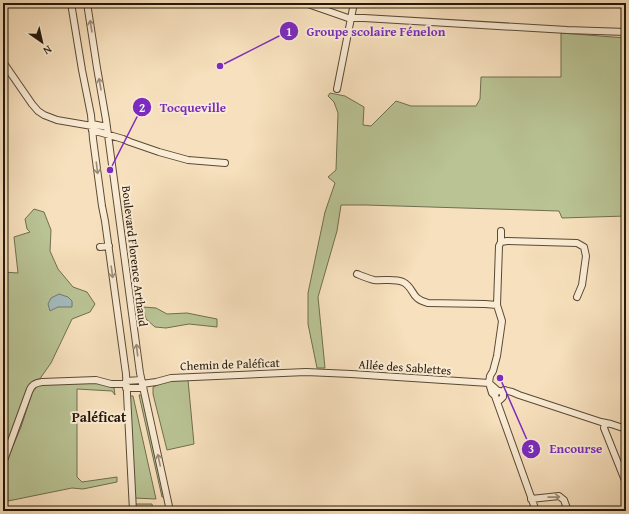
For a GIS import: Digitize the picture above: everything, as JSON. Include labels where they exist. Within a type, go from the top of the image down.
[{"type":"street","name":"Boulevard Florence Arthaud","points":[[71,3],[82,70],[89,100],[102,212],[105,221],[126,384],[133,511]]},
{"type":"street","name":"Boulevard Florence Arthaud","points":[[88,3],[107,127],[142,384],[170,511]]},
{"type":"street","points":[[306,3],[348,18],[626,32]]},
{"type":"street","points":[[337,89],[354,3]]},
{"type":"street","points":[[3,62],[32,104],[44,115],[62,121],[92,127],[107,127]]},
{"type":"street","points":[[92,127],[108,135],[124,139],[159,152],[188,160],[225,164]]},
{"type":"street","points":[[501,231],[497,305],[502,321],[497,356],[490,376],[489,384],[499,396],[500,410],[536,511]]},
{"type":"street","points":[[501,242],[577,243],[584,247],[586,256],[582,285],[576,297]]},
{"type":"street","points":[[100,247],[108,246]]},
{"type":"street","points":[[357,274],[374,280],[396,280],[402,282],[407,285],[421,302],[497,305]]},
{"type":"street","name":"Chemin de Paléficat","points":[[126,384],[142,384],[171,378],[306,372],[320,373]]},
{"type":"street","name":"Allée des Sablettes","points":[[320,373],[489,384]]},
{"type":"street","points":[[3,463],[31,386],[35,383],[96,380],[111,384],[126,384]]},
{"type":"street","points":[[499,396],[519,396],[626,429]]},
{"type":"street","points":[[605,423],[604,428],[626,483]]},
{"type":"street","points":[[531,499],[559,496],[564,500],[568,511]]},
{"type":"green space","points":[[561,33],[626,38],[626,216],[562,218],[559,211],[341,205],[337,231],[318,297],[325,368],[317,368],[308,324],[308,293],[325,212],[335,183],[328,177],[336,170],[338,113],[334,102],[328,96],[330,93],[345,96],[364,107],[363,125],[371,126],[396,101],[411,106],[476,106],[480,99],[481,77],[561,77]]},
{"type":"green space","points":[[34,209],[44,212],[51,230],[50,251],[58,269],[73,287],[87,292],[95,304],[90,312],[72,319],[51,363],[39,380],[29,385],[3,458],[3,272],[18,273],[14,237],[30,232],[27,229],[25,219]]},
{"type":"green space","points":[[143,307],[156,308],[167,314],[187,313],[217,319],[217,327],[189,324],[166,328],[155,327],[146,319]]},
{"type":"green space","points":[[170,380],[188,380],[194,444],[167,450],[153,394],[153,387]]},
{"type":"green space","points":[[101,383],[114,388],[115,395],[112,391],[77,389],[77,477],[82,482],[117,477],[117,482],[83,489],[72,488],[3,502],[3,470],[21,427],[32,393],[39,384]]},
{"type":"green space","points":[[139,395],[143,395],[165,497],[162,497]]},
{"type":"green space","points":[[129,396],[133,396],[156,499],[134,498]]},
{"type":"green space","points":[[135,504],[152,504],[153,511],[135,511]]},
{"type":"water","points":[[59,294],[68,297],[72,301],[72,307],[58,307],[50,311],[48,304],[51,298]]},
{"type":"place","name":"Groupe scolaire Fénelon","points":[[220,66]]},
{"type":"place","name":"Tocqueville","points":[[110,170]]},
{"type":"place","name":"Encourse","points":[[500,378]]},
{"type":"district","name":"Paléficat","points":[[99,417]]}]
